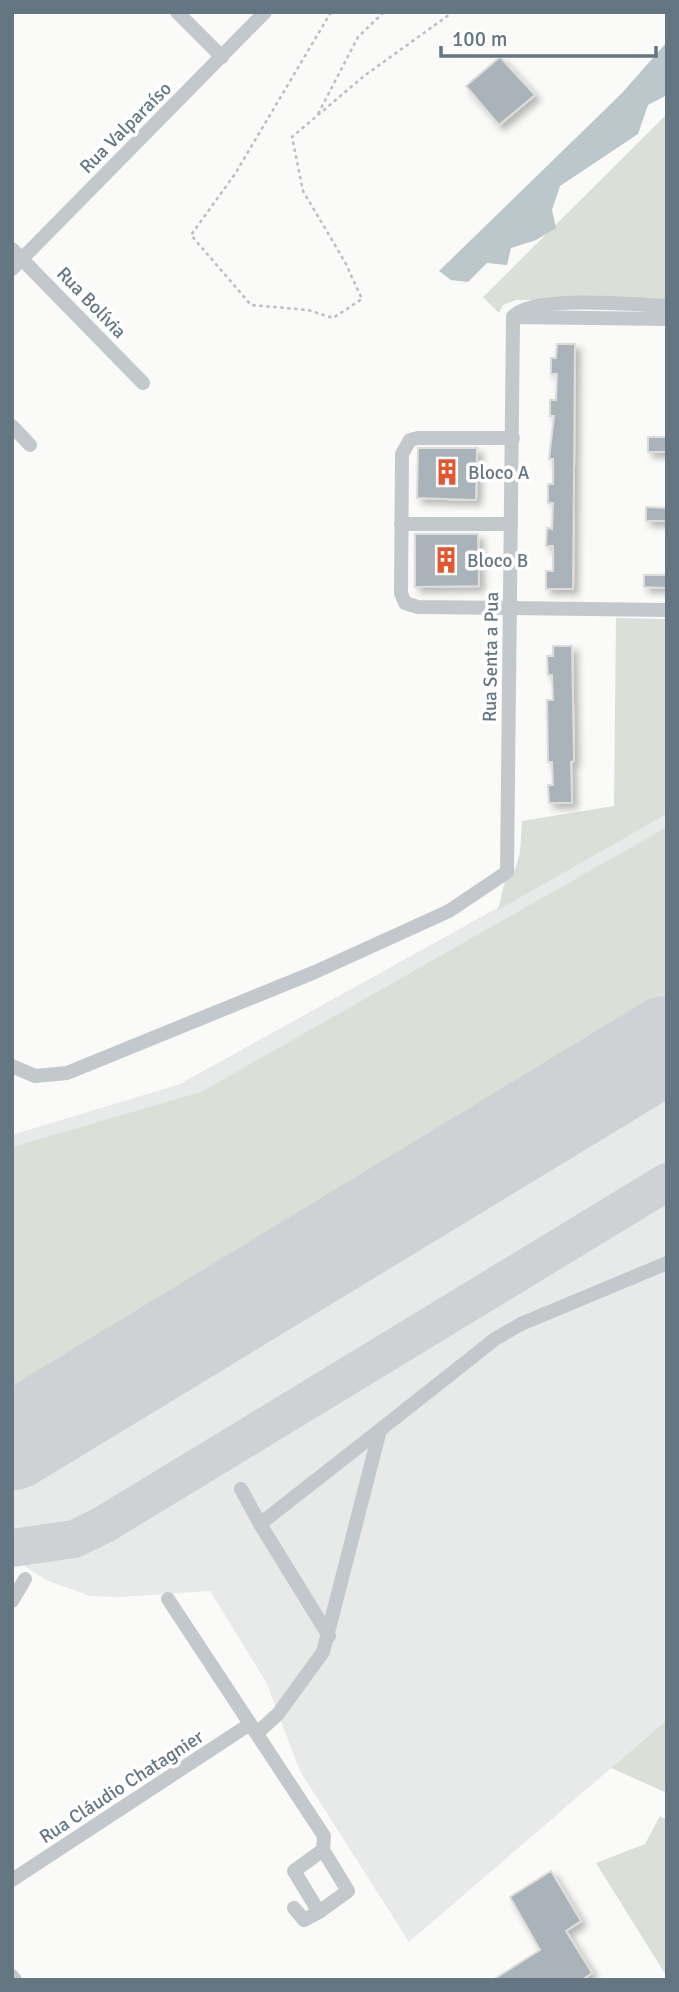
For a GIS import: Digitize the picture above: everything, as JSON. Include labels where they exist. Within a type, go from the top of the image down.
[{"type":"street","points":[[177,12],[222,57]]},
{"type":"street","name":"Rua Valparaíso","points":[[16,259],[265,12]]},
{"type":"street","name":"Rua Bolívia","points":[[16,259],[144,383]]},
{"type":"street","points":[[513,317],[518,310],[542,304],[667,306]]},
{"type":"street","points":[[513,317],[667,319]]},
{"type":"street","name":"Rua Senta a Pua","points":[[12,1066],[35,1076],[67,1073],[449,911],[507,872],[513,317]]},
{"type":"street","points":[[12,426],[30,445]]},
{"type":"street","points":[[513,438],[410,440],[402,454],[401,593],[405,603],[418,607],[667,610]]},
{"type":"street","points":[[401,524],[511,524]]},
{"type":"street","points":[[260,1524],[495,1339],[521,1324],[667,1263]]},
{"type":"street","name":"Rua Cláudio Chatagnier","points":[[12,1880],[278,1714],[317,1665],[329,1636],[380,1430]]},
{"type":"street","points":[[241,1489],[329,1636]]},
{"type":"street","points":[[12,1601],[24,1579]]},
{"type":"street","points":[[168,1599],[324,1843],[348,1891],[304,1920],[294,1908]]},
{"type":"street","points":[[319,1912],[294,1871],[324,1843]]},
{"type":"path","points":[[331,12],[235,174],[191,235],[251,305],[308,310],[333,318],[362,299],[345,262],[303,191],[292,137],[364,76],[453,12]]},
{"type":"path","points":[[318,115],[358,37],[384,12]]},
{"type":"shaded area","points":[[667,42],[667,95],[648,105],[638,134],[560,186],[552,210],[556,228],[536,240],[511,248],[507,265],[487,263],[468,282],[451,280],[439,271],[622,93]]},
{"type":"shaded area","points":[[667,114],[667,301],[516,300],[503,305],[499,313],[483,297]]},
{"type":"shaded area","points":[[616,618],[667,619],[667,814],[498,910],[505,881],[515,869],[520,853],[522,821],[614,806]]},
{"type":"shaded area","points":[[667,814],[667,1720],[409,1942],[300,1771],[266,1682],[210,1591],[120,1597],[90,1596],[46,1580],[18,1562],[12,1572],[12,1135],[180,1084]]},
{"type":"shaded area","points":[[667,827],[667,999],[12,1392],[12,1147],[201,1092]]},
{"type":"shaded area","points":[[667,1720],[667,1793],[611,1768]]},
{"type":"shaded area","points":[[660,1816],[667,1820],[667,1977],[596,1863],[645,1844]]},
{"type":"building","points":[[500,57],[535,95],[499,125],[466,86]]},
{"type":"building","points":[[557,344],[575,344],[573,589],[546,589],[546,571],[553,571],[553,546],[546,546],[547,528],[552,529],[553,503],[548,503],[548,484],[553,484],[553,459],[549,459],[554,416],[550,416],[550,400],[556,400],[557,374],[551,374],[551,358],[556,358]]},
{"type":"building","points":[[648,437],[667,437],[667,452],[648,452]]},
{"type":"building","name":"Bloco A","points":[[418,448],[477,448],[476,500],[417,498]]},
{"type":"building","points":[[646,507],[667,508],[667,521],[646,521]]},
{"type":"building","name":"Bloco B","points":[[415,534],[478,534],[479,586],[415,587]]},
{"type":"building","points":[[644,575],[667,575],[667,588],[644,587]]},
{"type":"building","points":[[553,646],[572,646],[572,803],[549,803],[548,785],[553,785],[552,762],[548,762],[547,700],[553,700],[552,675],[548,675],[547,656],[553,656]]},
{"type":"building","points":[[551,1871],[581,1921],[566,1931],[592,1973],[582,1980],[493,1980],[540,1950],[510,1897]]},
{"type":"taxiway","points":[[12,1548],[74,1539],[103,1525],[667,1182]]},
{"type":"runway","points":[[12,1442],[667,1044]]},
{"type":"place","name":"Bloco A","points":[[447,472]]},
{"type":"place","name":"Bloco B","points":[[446,560]]}]
